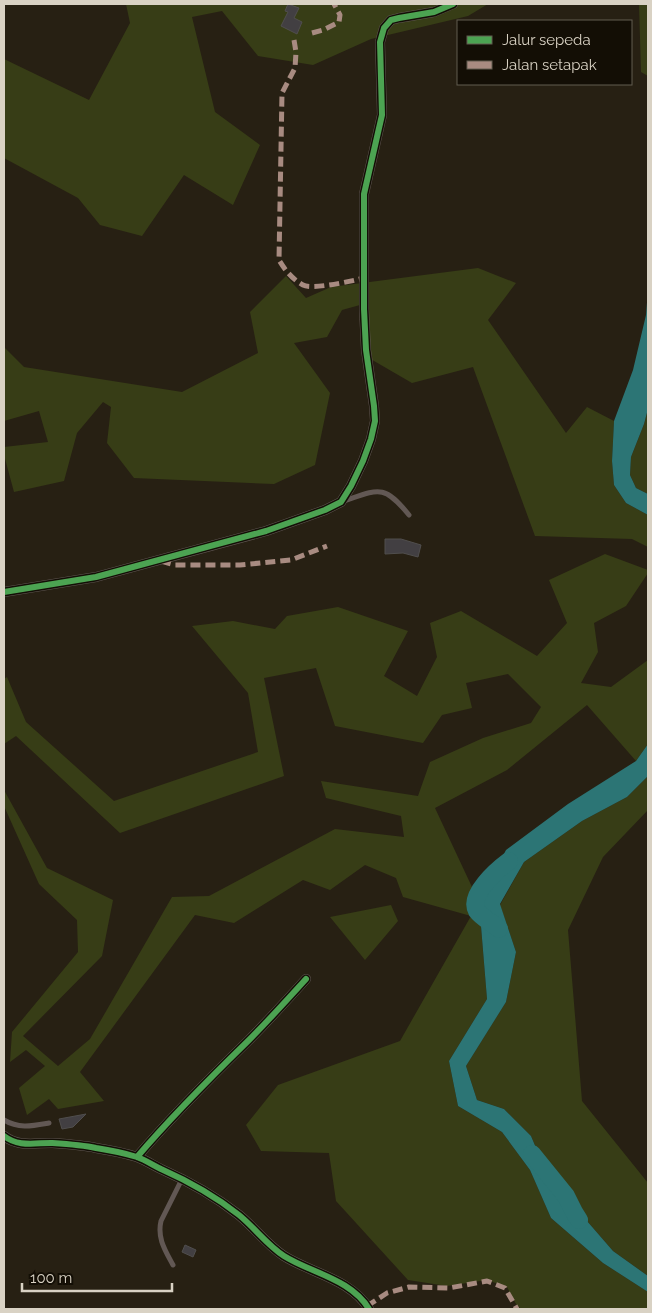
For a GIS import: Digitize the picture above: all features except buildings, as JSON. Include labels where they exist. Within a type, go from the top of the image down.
[{"type":"street","points":[[4,592],[96,577],[266,531],[326,510],[341,502],[352,486],[363,461],[375,421],[366,350],[364,194],[382,115],[380,42],[384,28],[391,20],[434,12],[453,4]]},
{"type":"street","points":[[137,1157],[190,1098],[306,980]]},
{"type":"street","points":[[4,1136],[24,1145],[51,1143],[97,1148],[137,1157],[182,1179],[216,1199],[240,1216],[282,1255],[345,1286],[363,1301],[369,1309]]},
{"type":"lane","points":[[341,502],[373,491],[384,492],[400,503],[409,515]]},
{"type":"lane","points":[[4,1120],[20,1126],[49,1123]]},
{"type":"lane","points":[[173,1265],[162,1245],[160,1228],[161,1221],[182,1179]]},
{"type":"green space","points":[[126,4],[488,4],[468,16],[371,39],[313,65],[258,56],[222,11],[192,17],[215,112],[260,145],[233,205],[184,175],[142,236],[100,225],[78,198],[4,158],[4,59],[89,100],[130,23]]},
{"type":"green space","points":[[639,4],[648,4],[648,76],[641,72]]},
{"type":"green space","points":[[478,268],[516,283],[488,320],[566,433],[587,407],[614,421],[612,461],[614,485],[626,503],[648,515],[648,547],[632,539],[535,536],[473,367],[412,383],[362,354],[360,305],[342,310],[327,337],[294,343],[330,393],[315,465],[274,484],[134,478],[107,443],[111,407],[103,402],[77,433],[64,481],[14,492],[4,455],[4,447],[48,442],[39,411],[4,421],[4,347],[24,367],[182,392],[258,353],[250,312],[286,276],[306,298],[331,287]]},
{"type":"green space","points":[[648,409],[648,494],[636,488],[630,475],[631,457]]},
{"type":"green space","points":[[605,554],[648,570],[648,573],[626,606],[594,623],[598,652],[581,683],[611,687],[648,660],[648,744],[636,761],[587,705],[507,770],[435,808],[479,902],[487,999],[449,1061],[458,1106],[502,1132],[530,1170],[551,1218],[603,1263],[648,1292],[648,1309],[521,1309],[516,1304],[507,1287],[487,1280],[447,1286],[408,1280],[336,1201],[329,1153],[261,1151],[246,1125],[278,1085],[400,1041],[471,916],[403,897],[396,878],[365,865],[330,890],[303,880],[234,923],[195,915],[80,1072],[104,1101],[58,1109],[49,1099],[27,1115],[19,1088],[45,1066],[26,1050],[10,1062],[12,1032],[78,952],[77,920],[39,884],[4,806],[4,790],[47,868],[113,900],[102,956],[23,1036],[58,1066],[90,1039],[172,897],[209,896],[335,829],[404,837],[401,816],[326,798],[321,781],[418,796],[430,762],[483,738],[531,723],[541,707],[508,674],[466,683],[472,708],[442,715],[423,743],[335,726],[316,668],[264,678],[284,776],[120,833],[16,736],[4,744],[4,679],[7,677],[26,722],[114,801],[258,752],[248,693],[192,626],[233,621],[275,629],[287,616],[338,607],[408,631],[384,676],[417,696],[437,657],[430,623],[461,611],[537,656],[567,623],[549,580]]},
{"type":"green space","points":[[648,776],[648,810],[603,857],[568,930],[582,1101],[648,1183],[648,1276],[613,1251],[548,1176],[531,1136],[504,1109],[477,1100],[466,1066],[506,1002],[516,952],[500,905],[524,862],[582,821],[627,797]]},
{"type":"green space","points":[[391,905],[398,921],[365,960],[330,917]]},
{"type":"water","points":[[648,290],[648,409],[631,457],[630,475],[636,488],[648,494],[648,515],[626,503],[614,485],[612,461],[614,421],[633,370],[646,315]]},
{"type":"water","points":[[648,744],[648,776],[627,797],[582,821],[524,862],[500,904],[516,952],[506,1002],[466,1066],[477,1100],[504,1109],[531,1136],[548,1176],[613,1251],[648,1276],[648,1292],[603,1263],[551,1218],[530,1170],[502,1132],[458,1106],[449,1061],[487,999],[479,902],[506,850],[568,804],[636,761]]},
{"type":"waterway","points":[[499,929],[479,914],[475,905],[485,883],[509,861]]},
{"type":"waterway","points":[[532,1154],[566,1196],[579,1220]]},
{"type":"marked path","points":[[312,33],[339,22],[340,15],[334,4]]},
{"type":"marked path","points":[[294,40],[296,52],[295,68],[282,93],[279,260],[286,271],[303,285],[315,286],[364,278]]},
{"type":"marked path","points":[[161,561],[175,565],[240,565],[291,560],[327,546]]},
{"type":"marked path","points":[[367,1306],[387,1293],[409,1287],[449,1288],[487,1281],[505,1288],[517,1309]]},
{"type":"cycle path","points":[[4,592],[96,577],[266,531],[325,510],[341,502],[363,461],[375,421],[366,350],[364,309],[364,194],[382,115],[380,42],[384,28],[391,20],[434,12],[453,4]]},
{"type":"cycle path","points":[[137,1157],[177,1112],[263,1026],[306,979]]},
{"type":"cycle path","points":[[4,1136],[21,1143],[85,1146],[137,1157],[220,1201],[245,1220],[278,1252],[352,1290],[369,1309]]}]
